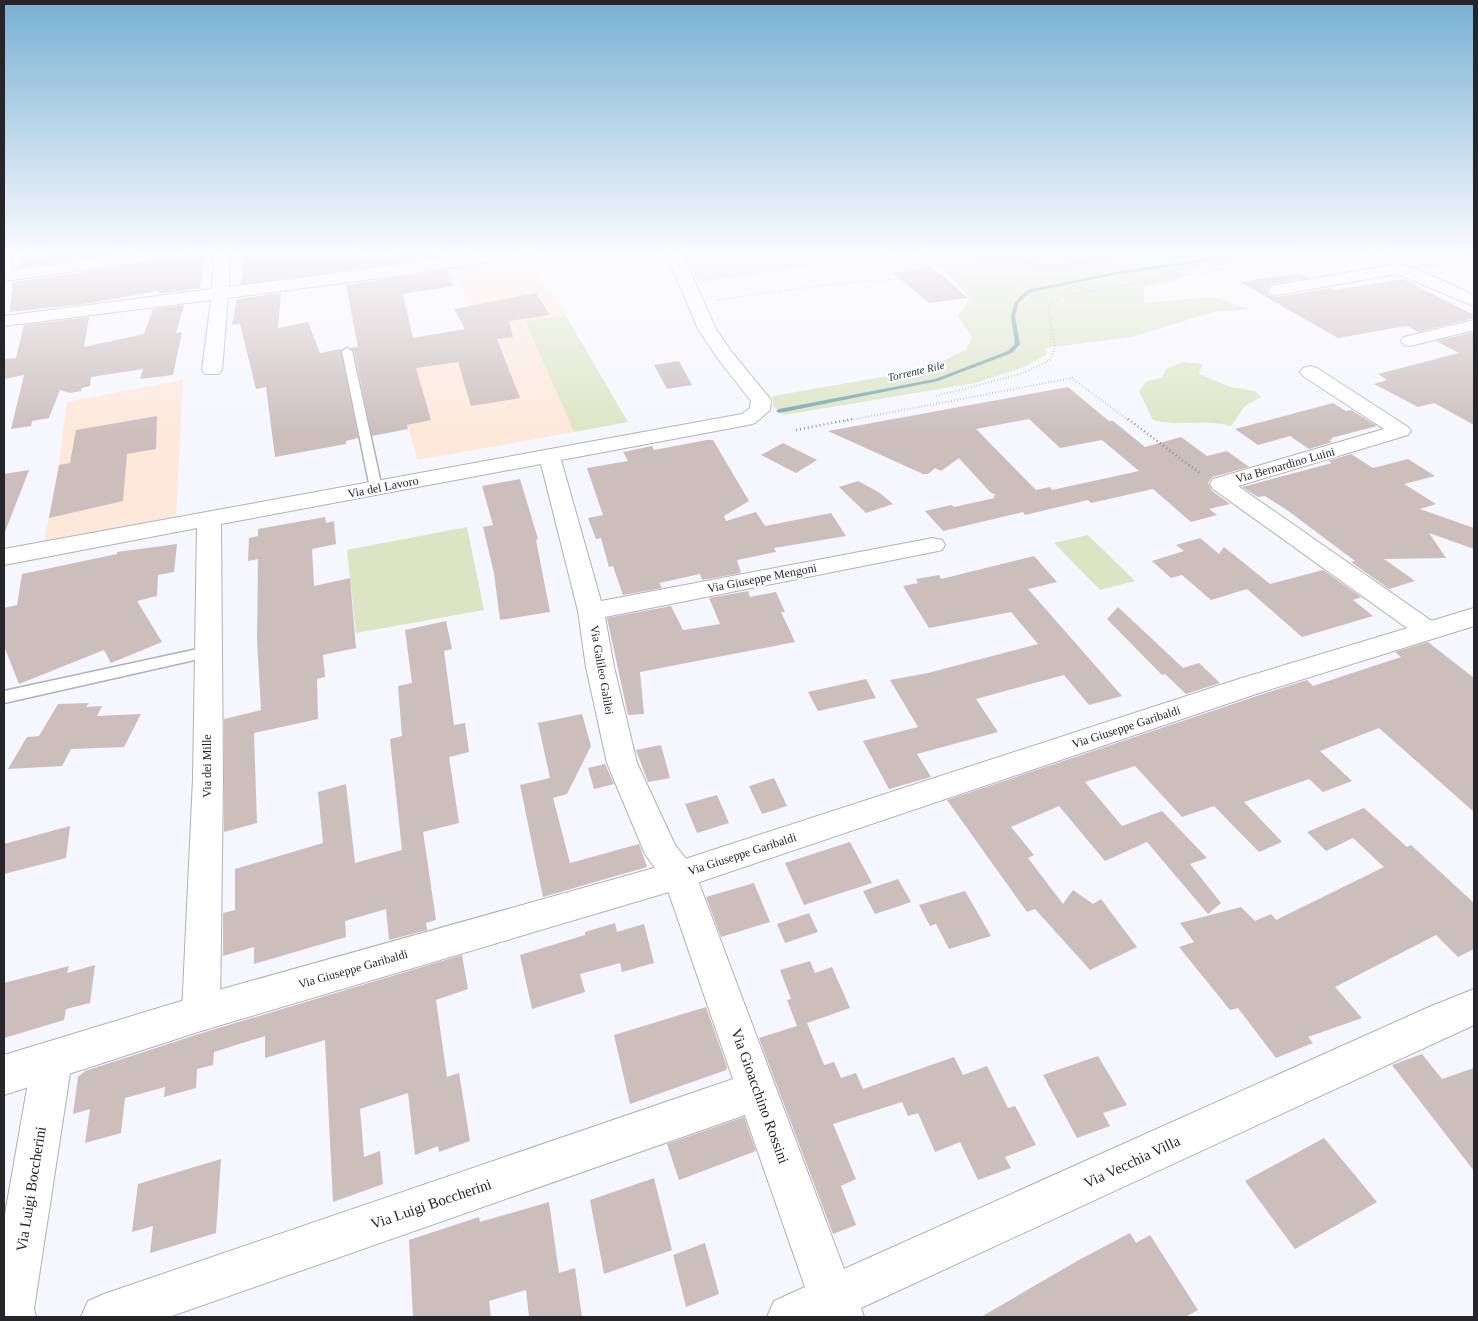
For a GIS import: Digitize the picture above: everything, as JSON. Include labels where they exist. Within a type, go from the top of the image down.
[{"type":"street","points":[[4,321],[71,313]]},
{"type":"street","points":[[212,370],[218,313]]},
{"type":"street","name":"Via del Lavoro","points":[[4,557],[748,419],[760,410],[761,400],[713,339],[701,313]]},
{"type":"street","points":[[1410,341],[1474,325]]},
{"type":"street","name":"Via Bernardino Luini","points":[[1221,484],[1401,432],[1310,372]]},
{"type":"street","name":"Via Galileo Galilei","points":[[549,455],[591,611],[600,667],[622,763],[662,854],[679,875]]},
{"type":"street","name":"Via Bernardino Luini","points":[[1221,484],[1427,630]]},
{"type":"street","name":"Via dei Mille","points":[[201,1012],[208,779],[209,520]]},
{"type":"street","name":"Via Giuseppe Mengoni","points":[[591,611],[933,545]]},
{"type":"street","name":"Via Giuseppe Garibaldi","points":[[4,1075],[201,1012],[679,875],[1233,692],[1427,630],[1474,617]]},
{"type":"street","name":"Via Gioacchino Rossini","points":[[679,875],[836,1308]]},
{"type":"street","name":"Via Vecchia Villa","points":[[790,1317],[836,1308],[1415,1032],[1474,1008]]},
{"type":"street","name":"Via Luigi Boccherini","points":[[13,1317],[11,1309],[52,1060]]},
{"type":"street","name":"Via Luigi Boccherini","points":[[104,1317],[758,1090]]},
{"type":"lane","points":[[347,351],[376,488]]},
{"type":"lane","points":[[4,696],[207,652]]},
{"type":"path","points":[[936,396],[1023,374],[1052,359],[1055,352],[1049,313]]},
{"type":"path","points":[[796,430],[1072,378],[1207,478],[1221,484]]},
{"type":"shaded area","points":[[474,313],[564,313],[566,316],[525,322],[574,432],[417,460],[387,342],[481,326]]},
{"type":"shaded area","points":[[183,380],[176,517],[44,541],[58,470],[67,402]]},
{"type":"green space","points":[[960,313],[1211,313],[1132,337],[1045,348],[1047,354],[1024,367],[975,383],[784,415],[773,406],[773,396],[882,377],[932,366],[966,350],[972,337],[958,316]]},
{"type":"green space","points":[[566,316],[628,422],[574,432],[525,321]]},
{"type":"green space","points":[[1183,362],[1202,364],[1199,374],[1231,387],[1255,391],[1261,397],[1245,406],[1231,426],[1212,423],[1172,423],[1153,420],[1139,391],[1147,381],[1162,378],[1166,369]]},
{"type":"green space","points":[[467,527],[484,610],[356,633],[347,550]]},
{"type":"green space","points":[[1088,535],[1135,581],[1100,590],[1054,543]]},
{"type":"building","points":[[152,313],[182,313],[176,333],[182,332],[173,375],[140,379],[143,369],[91,377],[90,386],[82,388],[81,391],[70,393],[60,390],[49,418],[32,421],[31,426],[11,429],[24,375],[4,379],[4,359],[16,358],[24,325],[89,317],[84,347],[144,334]]},
{"type":"building","points":[[234,313],[279,313],[278,328],[308,322],[320,353],[341,349],[358,438],[346,441],[346,444],[275,457],[266,387],[256,389],[240,324],[232,325]]},
{"type":"building","points":[[351,313],[407,313],[413,338],[465,329],[456,313],[549,313],[550,315],[509,321],[513,337],[497,339],[520,398],[471,406],[458,362],[416,368],[431,420],[407,425],[408,429],[372,436],[354,351],[350,348],[358,347]]},
{"type":"building","points":[[1294,313],[1469,313],[1474,315],[1474,318],[1418,332],[1408,326],[1338,338]]},
{"type":"building","points":[[1474,332],[1474,425],[1434,403],[1418,407],[1374,384],[1387,380],[1378,374],[1459,353],[1436,341]]},
{"type":"building","points":[[679,361],[692,385],[667,389],[654,365]]},
{"type":"building","points":[[1068,387],[1109,421],[1113,421],[1145,447],[1181,437],[1207,456],[1227,451],[1249,467],[1212,477],[1208,483],[1212,491],[1230,504],[1209,509],[1217,515],[1191,522],[1153,489],[1091,503],[1088,500],[1025,515],[1023,512],[943,531],[925,511],[995,498],[993,496],[996,495],[990,492],[959,458],[941,471],[935,468],[928,474],[923,474],[828,431]],"holes":[[[1029,419],[1060,448],[1102,440],[1139,471],[1052,490],[1050,487],[1036,490],[976,429]]]},
{"type":"building","points":[[1333,403],[1346,411],[1351,410],[1377,426],[1331,438],[1333,439],[1329,440],[1332,442],[1309,449],[1290,436],[1258,445],[1235,429]]},
{"type":"building","points":[[157,416],[156,449],[127,454],[123,501],[49,518],[59,465],[70,463],[76,430]]},
{"type":"building","points":[[713,440],[749,501],[724,516],[726,521],[756,512],[765,526],[831,513],[846,536],[774,548],[776,552],[737,560],[741,573],[702,580],[700,574],[659,583],[662,588],[623,595],[613,566],[609,567],[601,538],[596,539],[588,518],[603,515],[587,468],[628,461],[623,452],[652,446],[654,450]]},
{"type":"building","points":[[783,443],[817,460],[796,473],[761,455]]},
{"type":"building","points":[[1351,454],[1373,468],[1408,459],[1435,476],[1404,484],[1436,504],[1420,509],[1474,528],[1474,549],[1429,533],[1446,558],[1384,559],[1415,581],[1389,589],[1351,562],[1355,561],[1287,510],[1265,496],[1258,497],[1242,487],[1332,463],[1328,461]]},
{"type":"building","points":[[29,470],[5,532],[4,532],[4,474]]},
{"type":"building","points":[[520,479],[538,539],[536,540],[550,612],[500,620],[494,573],[483,527],[493,525],[482,486]]},
{"type":"building","points":[[858,481],[880,493],[893,504],[866,513],[839,487]]},
{"type":"building","points":[[325,517],[326,523],[334,521],[336,544],[312,549],[314,586],[350,578],[356,648],[323,655],[325,677],[317,679],[318,719],[254,733],[257,823],[224,832],[224,719],[261,710],[257,640],[258,559],[248,561],[249,538],[258,536],[258,529]]},
{"type":"building","points":[[1200,538],[1219,554],[1224,547],[1270,584],[1323,570],[1361,597],[1353,600],[1373,616],[1302,637],[1247,589],[1211,600],[1182,575],[1171,578],[1152,561],[1184,551],[1176,545]]},
{"type":"building","points":[[177,544],[174,572],[158,575],[157,596],[137,601],[162,642],[111,663],[104,650],[19,684],[4,646],[4,608],[17,605],[22,574],[117,554],[117,552]]},
{"type":"building","points":[[1034,556],[1057,582],[1028,589],[1122,696],[1089,705],[1064,675],[976,699],[998,732],[917,754],[931,777],[889,789],[863,741],[918,727],[890,680],[928,673],[1038,644],[1011,612],[929,628],[903,586],[918,583],[916,579],[939,575],[941,579]]},
{"type":"building","points":[[748,591],[750,597],[776,592],[785,612],[781,612],[795,642],[640,672],[644,714],[628,715],[607,618],[671,606],[683,630],[720,624],[709,598]]},
{"type":"building","points":[[1118,607],[1183,668],[1199,663],[1220,683],[1186,694],[1165,674],[1162,675],[1107,619]]},
{"type":"building","points":[[446,621],[452,649],[444,651],[454,725],[465,723],[469,752],[449,757],[459,823],[423,832],[436,920],[426,923],[427,930],[389,940],[386,909],[345,921],[346,937],[254,964],[254,947],[223,956],[223,913],[235,910],[235,869],[323,843],[318,792],[346,784],[355,863],[402,850],[390,739],[402,736],[398,686],[412,683],[405,630]]},
{"type":"building","points":[[1428,642],[1474,678],[1474,812],[1379,728],[1320,751],[1352,781],[1323,792],[1309,779],[1244,802],[1282,842],[1259,852],[1214,806],[1182,817],[1135,766],[1085,782],[1122,826],[1162,811],[1207,858],[1190,864],[1221,903],[1208,914],[1147,842],[1105,861],[1059,806],[1011,827],[1034,855],[1028,858],[1063,904],[1073,890],[1093,904],[1101,899],[1137,947],[1090,970],[1035,909],[1027,912],[947,800],[1307,680],[1313,686],[1401,657],[1395,652]]},
{"type":"building","points":[[866,679],[876,698],[818,711],[808,692]]},
{"type":"building","points":[[89,703],[86,707],[102,706],[97,716],[141,714],[124,747],[71,749],[62,766],[8,769],[27,737],[39,736],[58,704]]},
{"type":"building","points":[[582,714],[591,746],[567,794],[553,798],[570,863],[639,844],[647,867],[543,897],[520,785],[550,778],[538,723]]},
{"type":"building","points":[[661,745],[670,778],[648,782],[636,750]]},
{"type":"building","points":[[605,764],[614,784],[594,789],[588,768]]},
{"type":"building","points":[[774,778],[787,806],[762,814],[749,786]]},
{"type":"building","points":[[717,795],[729,823],[697,833],[685,804]]},
{"type":"building","points":[[1364,808],[1407,847],[1411,845],[1474,903],[1474,949],[1458,957],[1436,935],[1335,987],[1362,1018],[1308,1037],[1313,1043],[1276,1058],[1238,1008],[1230,1010],[1179,947],[1194,942],[1180,923],[1241,907],[1255,921],[1271,914],[1276,920],[1384,867],[1353,838],[1326,851],[1307,832]]},
{"type":"building","points":[[70,826],[66,858],[4,874],[4,844]]},
{"type":"building","points":[[850,842],[872,883],[804,905],[785,863]]},
{"type":"building","points":[[898,879],[911,902],[875,914],[863,891]]},
{"type":"building","points":[[754,883],[770,922],[721,937],[706,897]]},
{"type":"building","points":[[965,891],[991,936],[949,949],[936,924],[930,926],[919,905]]},
{"type":"building","points":[[809,913],[818,932],[785,943],[777,924]]},
{"type":"building","points":[[615,923],[617,932],[644,924],[654,963],[622,972],[620,963],[580,974],[585,992],[532,1009],[520,955],[585,935],[585,932]]},
{"type":"building","points":[[462,955],[468,989],[436,1000],[447,1077],[459,1073],[470,1141],[439,1152],[438,1146],[415,1155],[408,1093],[360,1109],[364,1157],[380,1151],[383,1184],[333,1202],[325,1040],[265,1058],[265,1036],[214,1052],[213,1065],[197,1069],[196,1088],[164,1097],[165,1087],[125,1098],[121,1133],[85,1143],[90,1109],[73,1114],[78,1077],[85,1071],[202,1033]]},
{"type":"building","points":[[810,961],[815,973],[832,967],[850,1008],[807,1023],[824,1065],[834,1062],[841,1078],[856,1073],[863,1089],[954,1057],[963,1075],[987,1066],[1008,1108],[1015,1106],[1036,1145],[1005,1157],[1011,1168],[978,1180],[960,1142],[935,1152],[918,1113],[908,1116],[902,1102],[833,1124],[856,1179],[841,1186],[856,1225],[833,1234],[759,1038],[797,1026],[787,1000],[791,999],[780,970]]},
{"type":"building","points":[[95,965],[90,1003],[66,1009],[64,1020],[4,1038],[4,983],[69,966],[67,973]]},
{"type":"building","points":[[706,1007],[727,1067],[726,1070],[630,1104],[614,1035]]},
{"type":"building","points":[[1422,1054],[1442,1079],[1474,1068],[1474,1171],[1392,1065]]},
{"type":"building","points":[[1098,1056],[1127,1105],[1103,1113],[1110,1126],[1077,1138],[1043,1075]]},
{"type":"building","points":[[744,1117],[756,1151],[679,1180],[667,1144]]},
{"type":"building","points":[[1324,1138],[1377,1202],[1295,1249],[1245,1181]]},
{"type":"building","points":[[221,1159],[216,1233],[150,1253],[153,1226],[132,1232],[138,1184]]},
{"type":"building","points":[[654,1178],[672,1250],[604,1274],[590,1200]]},
{"type":"building","points":[[549,1202],[559,1273],[575,1268],[582,1317],[529,1317],[526,1290],[489,1301],[491,1317],[413,1317],[409,1240],[479,1217],[480,1222]]},
{"type":"building","points":[[1130,1233],[1136,1243],[1150,1235],[1198,1310],[1185,1317],[981,1317],[1077,1261]]},
{"type":"building","points":[[705,1243],[719,1294],[686,1307],[673,1255]]},
{"type":"waterway","name":"Torrente Rile","points":[[779,411],[936,380],[1010,352],[1018,344],[1014,313]]}]
